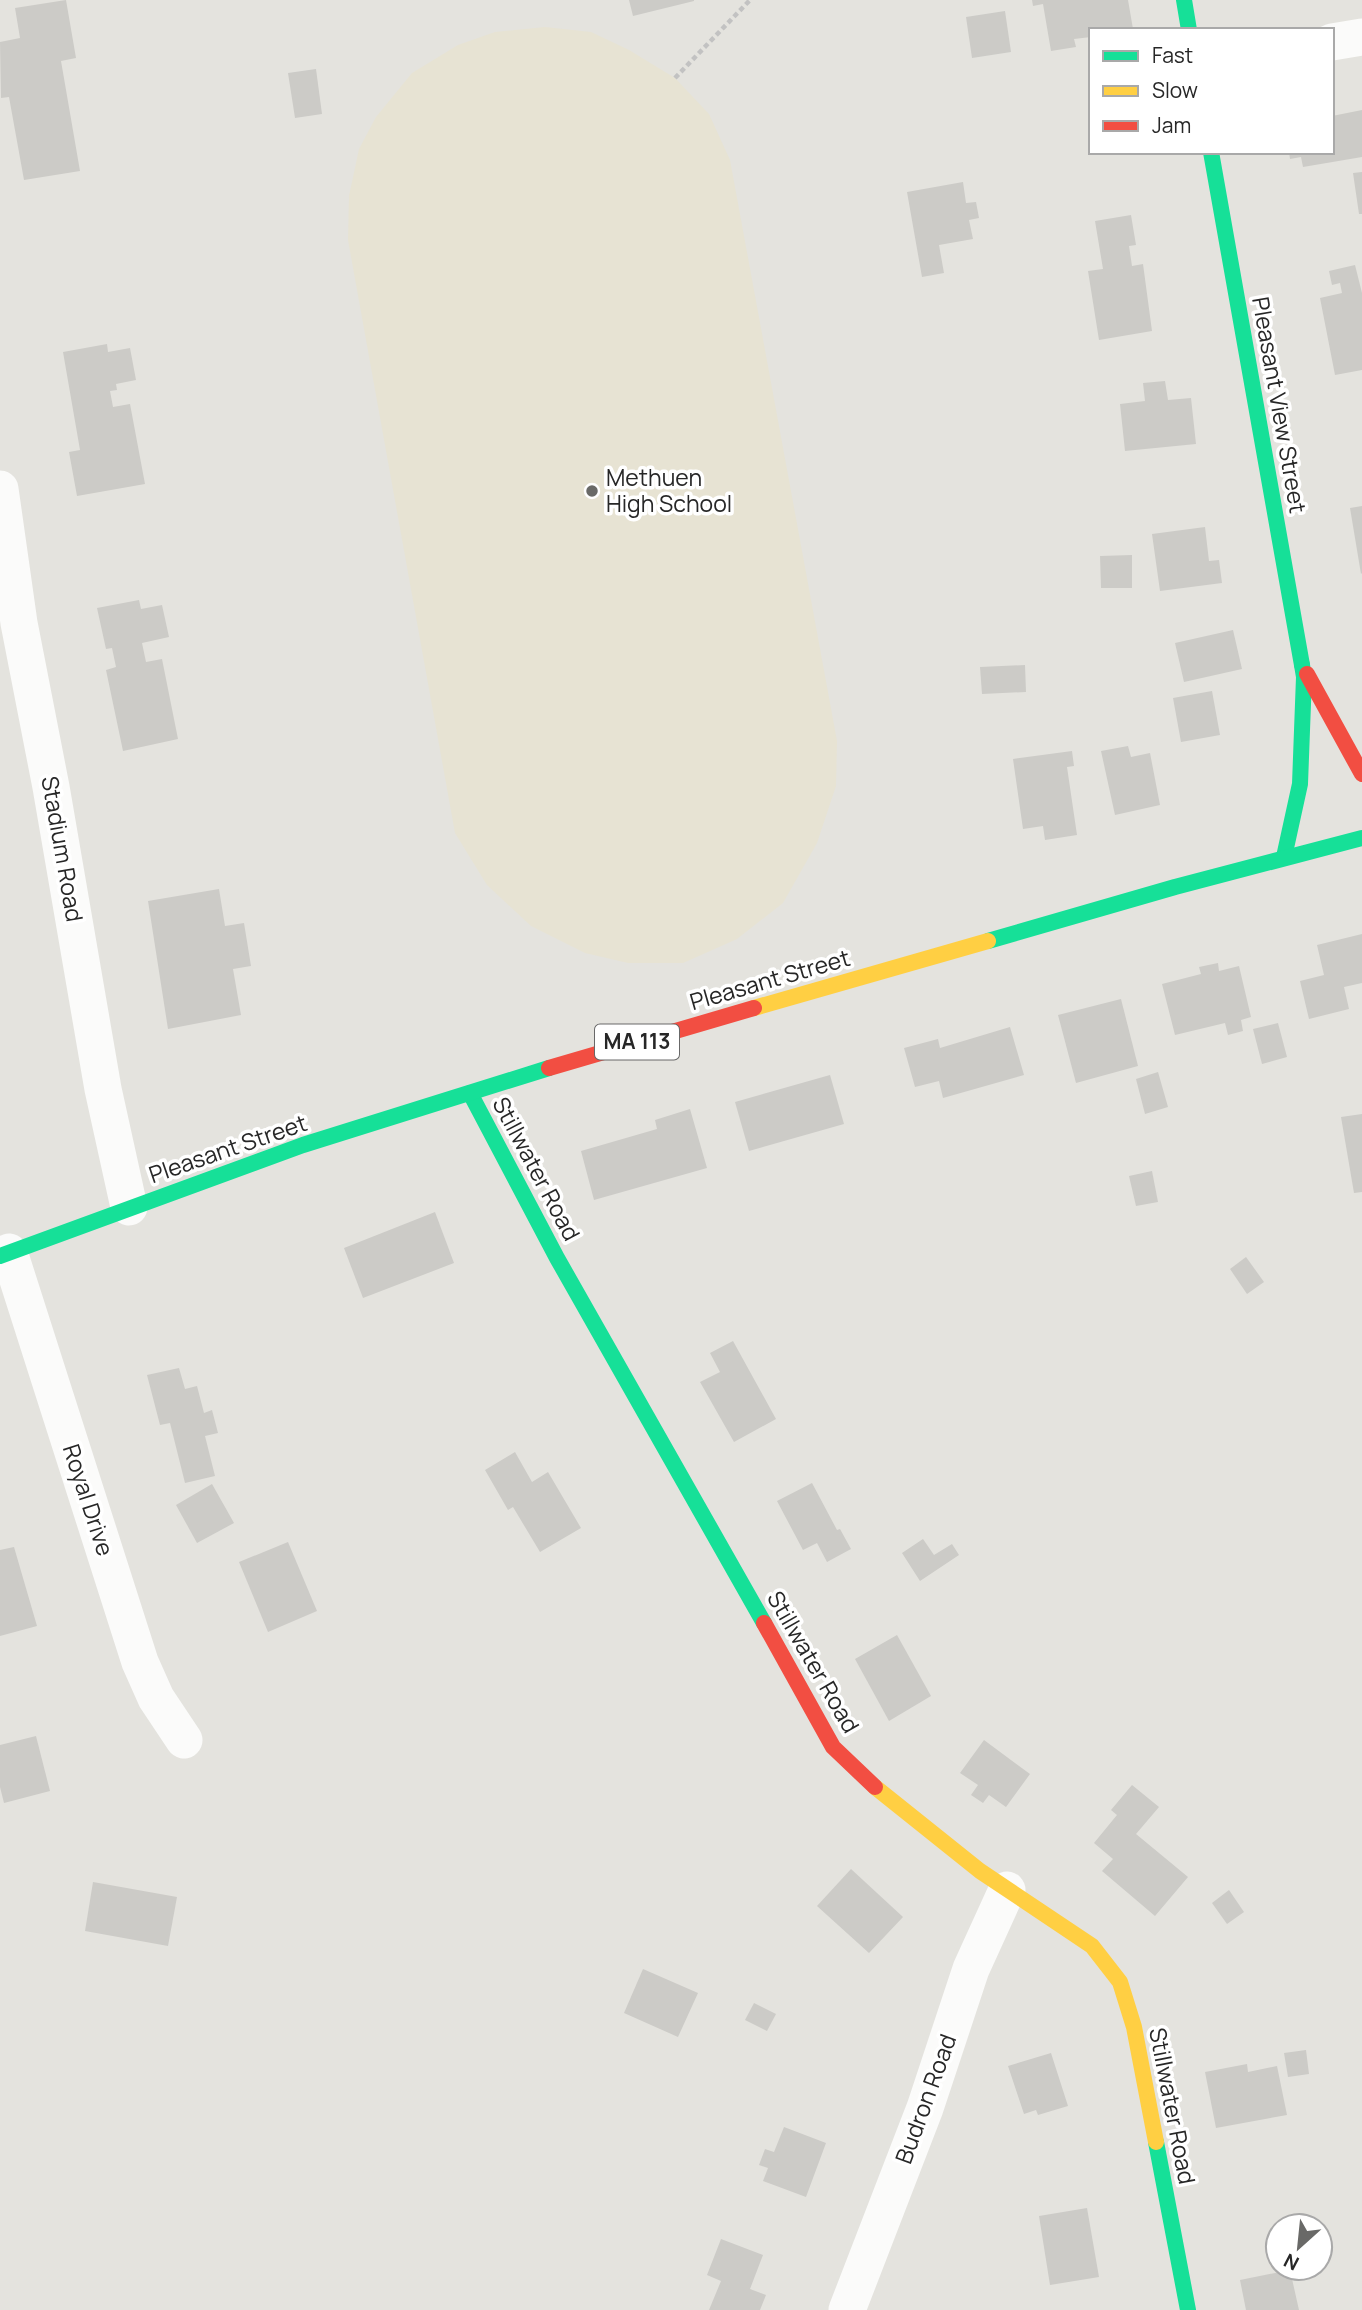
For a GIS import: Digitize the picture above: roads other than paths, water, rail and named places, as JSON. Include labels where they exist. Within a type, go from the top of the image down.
[{"type":"street","points":[[1184,0],[1189,28]]},
{"type":"street","points":[[1334,42],[1362,37]]},
{"type":"street","name":"Pleasant View Street","points":[[1211,154],[1302,666]]},
{"type":"street","name":"Stadium Road","points":[[0,489],[19,623],[56,814],[103,1089],[129,1207]]},
{"type":"street","points":[[1302,666],[1362,774]]},
{"type":"street","points":[[1284,857],[1300,784],[1304,677],[1302,666]]},
{"type":"street","name":"Pleasant Street","points":[[5,1254],[129,1207],[402,1113],[1047,922],[1362,838]]},
{"type":"street","name":"Stillwater Road","points":[[470,1093],[516,1185],[588,1316],[833,1747],[869,1782],[970,1863],[1092,1947],[1120,1982],[1134,2027],[1188,2310]]},
{"type":"street","name":"Royal Drive","points":[[5,1254],[140,1662],[156,1698],[184,1740]]},
{"type":"street","name":"Budron Road","points":[[847,2310],[925,2108],[971,1969],[1007,1890]]},
{"type":"place","name":"Methuen High School","points":[[592,491]]}]
